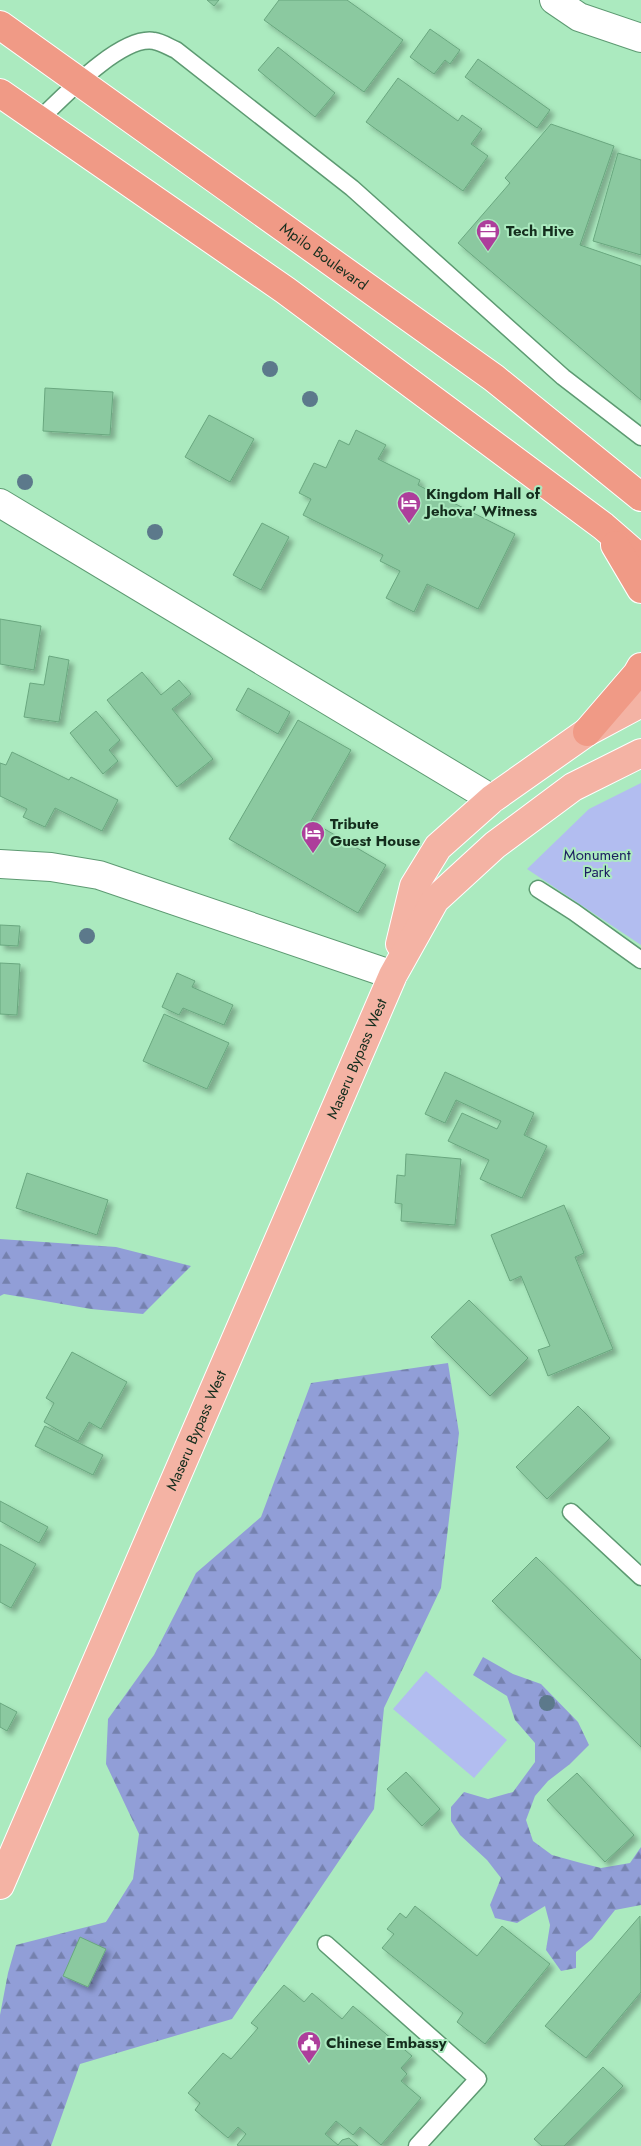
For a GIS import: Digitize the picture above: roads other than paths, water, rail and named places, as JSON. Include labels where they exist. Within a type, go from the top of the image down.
[{"type":"highway","name":"Mpilo Boulevard","points":[[0,25],[494,378],[641,497]]},
{"type":"highway","points":[[0,92],[285,290],[604,526],[641,559]]},
{"type":"highway","points":[[604,526],[641,589]]},
{"type":"highway","points":[[588,732],[641,667]]},
{"type":"main road","name":"Maseru Bypass West","points":[[393,975],[414,886],[438,847],[492,799],[588,732],[641,703]]},
{"type":"main road","name":"Maseru Bypass West","points":[[0,1885],[393,975],[435,900],[495,845],[573,786],[641,753]]},
{"type":"street","points":[[554,0],[579,17],[641,38]]},
{"type":"street","points":[[0,503],[492,799]]},
{"type":"street","points":[[0,864],[51,867],[99,875],[393,975]]},
{"type":"lane","points":[[39,120],[78,82],[127,46],[141,41],[155,41],[176,50],[352,188],[563,378],[641,437]]},
{"type":"lane","points":[[538,890],[574,912],[641,960]]},
{"type":"lane","points":[[571,1512],[641,1577]]},
{"type":"lane","points":[[326,1944],[478,2079],[417,2146]]},
{"type":"place","name":"Tech Hive","points":[[488,252]]},
{"type":"place","name":"Kingdom Hall of Jehova' Witness","points":[[409,524]]},
{"type":"place","name":"Tribute Guest House","points":[[313,854]]},
{"type":"place","name":"Chinese Embassy","points":[[309,2064]]},
{"type":"park label","name":"Monument Park","points":[[597,864]]}]
